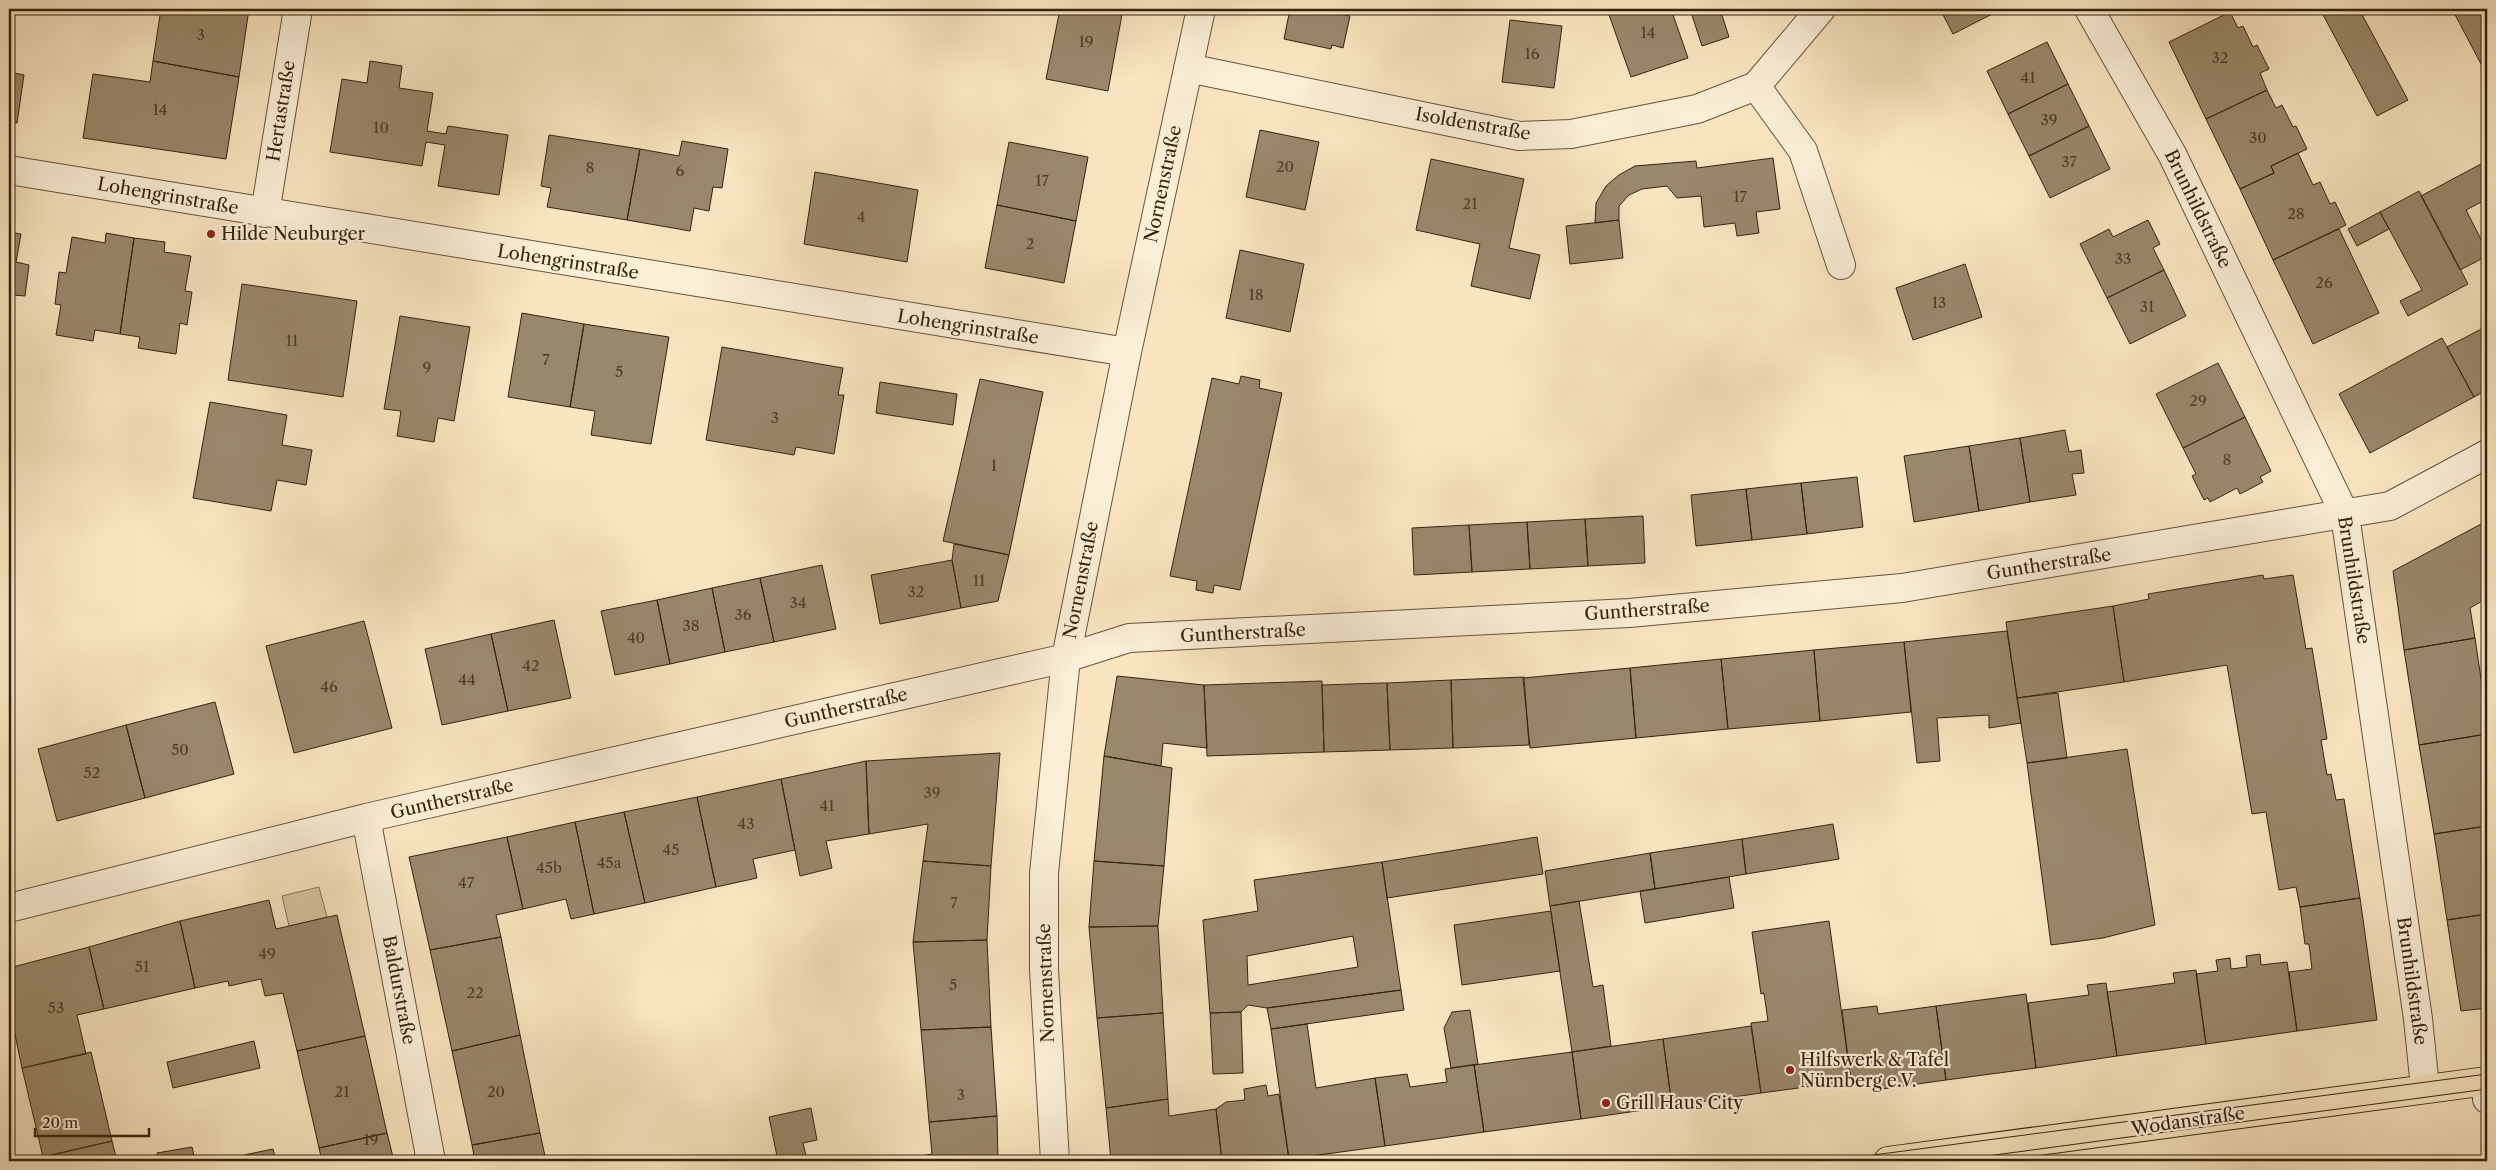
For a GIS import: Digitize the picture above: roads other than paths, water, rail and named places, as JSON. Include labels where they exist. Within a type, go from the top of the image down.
[{"type":"main road","name":"Wodanstraße","points":[[1888,1161],[1967,1156],[2425,1088],[2487,1087]]},
{"type":"street","name":"Hertastraße","points":[[265,212],[298,9]]},
{"type":"street","name":"Nornenstraße","points":[[1055,1161],[1044,970],[1044,874],[1066,658],[1127,352],[1201,9]]},
{"type":"street","name":"Isoldenstraße","points":[[1188,68],[1519,136],[1572,134],[1697,109],[1756,86],[1820,9]]},
{"type":"street","name":"Brunhildstraße","points":[[2089,9],[2172,156],[2345,515],[2418,1019],[2425,1088]]},
{"type":"street","points":[[1756,86],[1803,151],[1840,265]]},
{"type":"street","name":"Lohengrinstraße","points":[[9,170],[1127,352]]},
{"type":"street","name":"Guntherstraße","points":[[9,908],[366,818],[1066,658],[1129,638],[1628,613],[1902,588],[2390,506],[2487,454]]},
{"type":"street","name":"Baldurstraße","points":[[366,818],[431,1161]]},
{"type":"tram line","points":[[1828,1161],[2487,1074]]},
{"type":"tram line","points":[[1950,1161],[2487,1089]]},
{"type":"place","name":"Hilde Neuburger","points":[[211,234]]},
{"type":"place","name":"Hilfswerk & Tafel Nürnberg e.V.","points":[[1790,1070]]},
{"type":"place","name":"Grill Haus City","points":[[1606,1103]]}]
